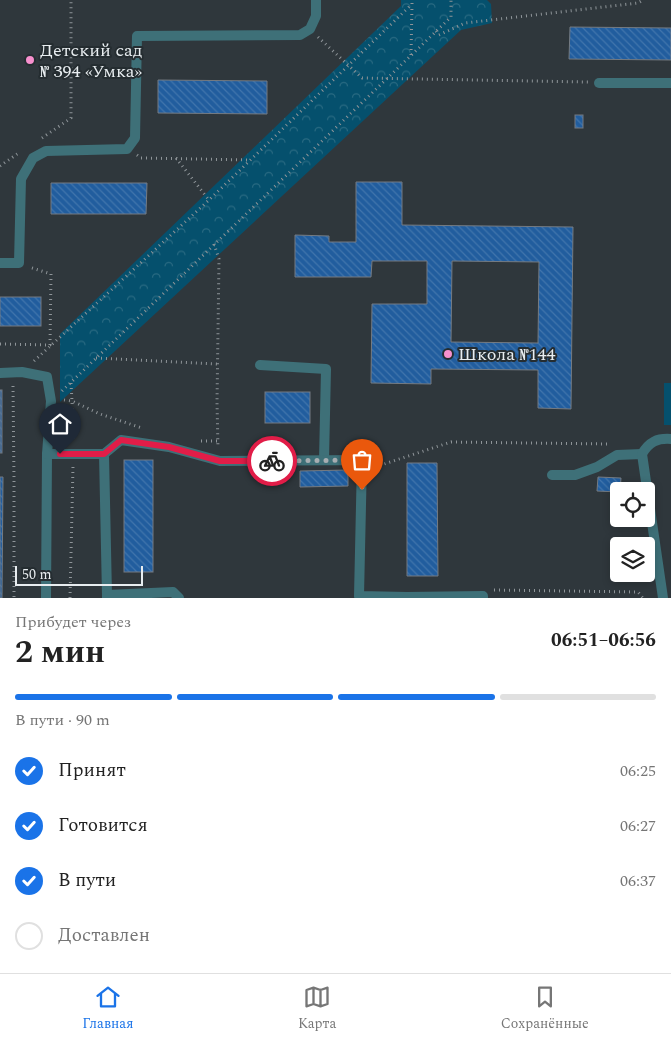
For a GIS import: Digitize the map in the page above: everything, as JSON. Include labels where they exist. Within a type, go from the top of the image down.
[{"type":"lane","points":[[0,263],[19,263],[22,179],[32,158],[46,151],[127,149],[135,138],[136,36],[300,36],[310,29],[316,16],[316,0]]},
{"type":"lane","points":[[599,83],[671,83]]},
{"type":"lane","points":[[260,365],[326,369],[324,460]]},
{"type":"lane","points":[[0,373],[18,372],[47,377],[52,400],[47,454],[46,598]]},
{"type":"lane","points":[[663,598],[642,454],[648,445],[662,438],[671,438]]},
{"type":"lane","points":[[47,454],[104,454],[121,440],[169,447],[220,461],[362,460],[359,596],[483,596],[486,594]]},
{"type":"lane","points":[[104,454],[107,597],[173,592],[179,598]]},
{"type":"lane","points":[[552,475],[575,475],[597,467],[617,455],[642,454]]},
{"type":"path","points":[[39,139],[71,118],[71,0]]},
{"type":"path","points":[[52,400],[451,17],[451,0]]},
{"type":"path","points":[[436,32],[439,34],[465,23],[638,3],[643,0]]},
{"type":"path","points":[[411,55],[412,2]]},
{"type":"path","points":[[14,598],[14,478],[18,372],[209,200],[349,66],[412,2]]},
{"type":"path","points":[[310,29],[362,78],[599,83]]},
{"type":"path","points":[[127,149],[141,158],[251,160]]},
{"type":"path","points":[[0,166],[24,150]]},
{"type":"path","points":[[176,158],[209,200]]},
{"type":"path","points":[[214,244],[219,259],[218,441],[216,460]]},
{"type":"path","points":[[19,263],[51,274],[50,345]]},
{"type":"path","points":[[0,344],[50,345]]},
{"type":"path","points":[[96,358],[218,364]]},
{"type":"path","points":[[70,382],[73,454],[70,598]]},
{"type":"path","points":[[52,400],[72,401],[100,414],[148,430]]},
{"type":"path","points":[[199,441],[218,441]]},
{"type":"path","points":[[362,471],[451,442],[618,444]]},
{"type":"path","points":[[486,594],[638,592],[643,598]]},
{"type":"green space","points":[[401,0],[487,0],[491,4],[492,23],[461,30],[60,402],[60,334],[401,6]]},
{"type":"green space","points":[[664,383],[671,383],[671,425],[664,425]]},
{"type":"building","points":[[570,27],[671,28],[671,60],[569,59]]},
{"type":"building","points":[[158,80],[267,81],[267,114],[158,113]]},
{"type":"building","points":[[575,115],[583,115],[583,128],[575,128]]},
{"type":"building","points":[[356,182],[402,182],[402,225],[573,227],[571,409],[538,408],[538,370],[431,369],[431,384],[371,383],[372,304],[427,304],[427,261],[372,261],[371,277],[295,277],[295,235],[329,236],[329,242],[356,242]],"holes":[[[452,261],[539,262],[538,343],[451,342]]]},
{"type":"building","points":[[51,183],[147,183],[146,214],[51,214]]},
{"type":"building","points":[[0,297],[41,297],[41,326],[0,326]]},
{"type":"building","points":[[0,390],[2,390],[2,453],[0,453]]},
{"type":"building","points":[[265,392],[310,392],[310,423],[265,423]]},
{"type":"building","points":[[124,460],[153,460],[153,572],[124,572]]},
{"type":"building","points":[[407,463],[437,463],[438,576],[407,576]]},
{"type":"building","points":[[348,470],[348,486],[300,487],[300,471]]},
{"type":"building","points":[[0,477],[3,477],[2,598],[0,598]]},
{"type":"building","points":[[598,477],[621,478],[621,482],[610,482],[610,492],[597,491]]},
{"type":"way so far","points":[[272,461],[362,460],[362,490]]},
{"type":"place","name":"Детский сад № 394 «Умка»","points":[[30,60]]},
{"type":"place","name":"Школа №144","points":[[448,354]]},
{"type":"route","points":[[60,454],[104,454],[121,440],[169,447],[220,461],[272,461]]}]
